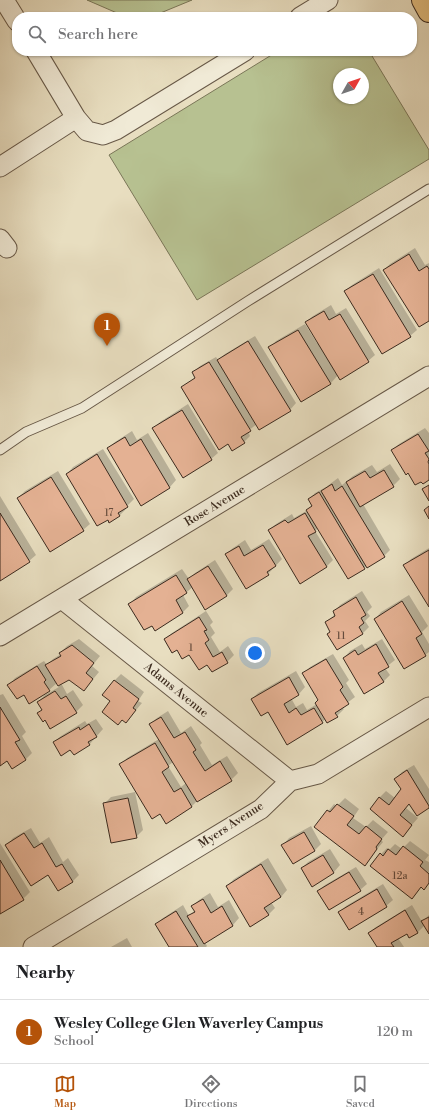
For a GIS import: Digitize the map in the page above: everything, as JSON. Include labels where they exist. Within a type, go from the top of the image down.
[{"type":"main road","points":[[422,0],[429,11]]},
{"type":"street","points":[[4,0],[12,13]]},
{"type":"street","points":[[308,12],[328,0]]},
{"type":"street","points":[[39,56],[76,118],[87,131],[103,135],[116,130],[237,56]]},
{"type":"street","points":[[0,167],[76,118]]},
{"type":"street","name":"Rose Avenue","points":[[0,636],[429,376]]},
{"type":"street","name":"Adams Avenue","points":[[62,599],[290,781]]},
{"type":"street","name":"Myers Avenue","points":[[33,947],[260,809],[290,781],[318,774],[429,707]]},
{"type":"lane","points":[[0,450],[26,432],[82,408],[248,301],[429,189]]},
{"type":"green space","points":[[87,0],[192,0],[163,12],[115,12]]},
{"type":"green space","points":[[270,56],[372,56],[429,150],[429,159],[197,300],[109,155]]},
{"type":"building","points":[[409,254],[419,271],[427,266],[429,269],[429,321],[419,327],[383,270]]},
{"type":"building","points":[[373,274],[411,337],[382,354],[344,291]]},
{"type":"building","points":[[324,311],[329,320],[340,314],[369,362],[340,380],[305,322]]},
{"type":"building","points":[[298,330],[331,384],[301,402],[268,347]]},
{"type":"building","points":[[248,341],[291,411],[259,430],[217,360]]},
{"type":"building","points":[[209,362],[251,431],[241,437],[245,443],[232,451],[228,444],[219,450],[181,387],[195,378],[192,372]]},
{"type":"building","points":[[182,410],[212,460],[183,478],[152,428]]},
{"type":"building","points":[[418,434],[429,451],[425,453],[429,459],[429,480],[423,484],[421,482],[415,485],[408,473],[406,475],[391,450]]},
{"type":"building","points":[[125,437],[130,446],[141,439],[170,488],[141,506],[107,448]]},
{"type":"building","points":[[97,454],[128,507],[118,513],[120,516],[109,523],[108,520],[97,526],[66,474]]},
{"type":"building","points":[[384,470],[394,487],[360,507],[346,482],[365,471],[370,478]]},
{"type":"building","points":[[51,477],[84,531],[50,552],[17,498]]},
{"type":"building","points":[[332,484],[335,491],[342,486],[385,557],[367,568],[321,491]]},
{"type":"building","points":[[429,485],[429,501],[422,489]]},
{"type":"building","points":[[319,492],[365,569],[348,579],[306,510],[312,506],[308,499]]},
{"type":"building","points":[[429,506],[429,519],[424,510]]},
{"type":"building","points":[[0,513],[30,562],[0,581]]},
{"type":"building","points":[[305,513],[316,532],[308,536],[327,567],[300,584],[268,530],[285,520],[288,523]]},
{"type":"building","points":[[263,545],[276,566],[267,572],[269,575],[246,589],[225,554],[239,546],[244,556]]},
{"type":"building","points":[[429,550],[429,607],[403,565]]},
{"type":"building","points":[[208,566],[227,596],[205,610],[187,579]]},
{"type":"building","points":[[176,575],[187,593],[176,600],[183,613],[155,631],[152,626],[144,630],[128,604]]},
{"type":"building","points":[[356,597],[366,615],[361,618],[364,623],[359,627],[363,634],[337,650],[327,634],[330,632],[325,622],[335,616],[333,611]]},
{"type":"building","points":[[402,601],[422,634],[416,638],[426,656],[404,669],[374,619]]},
{"type":"building","points":[[199,617],[207,630],[204,631],[209,640],[205,643],[213,657],[222,652],[228,663],[212,672],[207,665],[199,670],[189,655],[182,659],[177,650],[172,653],[164,639]]},
{"type":"building","points":[[376,644],[389,667],[378,673],[384,682],[364,694],[343,658],[355,650],[358,655]]},
{"type":"building","points":[[72,645],[94,663],[86,673],[93,679],[84,691],[69,680],[58,686],[45,665],[61,656],[59,653]]},
{"type":"building","points":[[326,659],[343,687],[340,690],[349,704],[335,713],[338,717],[327,723],[315,703],[318,700],[302,673]]},
{"type":"building","points":[[37,666],[46,680],[44,682],[50,691],[29,704],[24,695],[17,699],[7,685]]},
{"type":"building","points":[[289,677],[299,695],[284,704],[289,713],[296,708],[301,715],[314,708],[323,723],[287,745],[268,712],[261,716],[251,699]]},
{"type":"building","points":[[114,680],[139,699],[133,708],[136,710],[126,723],[122,720],[118,725],[102,712],[110,701],[102,695]]},
{"type":"building","points":[[55,691],[61,699],[66,696],[77,713],[50,729],[45,720],[43,722],[37,713],[42,710],[37,702]]},
{"type":"building","points":[[0,707],[20,740],[15,742],[26,760],[12,769],[7,761],[0,766]]},
{"type":"building","points":[[161,717],[174,738],[185,732],[196,750],[193,752],[205,771],[220,761],[232,781],[197,802],[149,724]]},
{"type":"building","points":[[89,724],[97,737],[88,742],[90,745],[74,755],[70,750],[61,756],[53,742],[79,727],[80,730]]},
{"type":"building","points":[[155,743],[169,767],[162,772],[174,792],[181,788],[192,807],[166,824],[160,814],[152,819],[119,764]]},
{"type":"building","points":[[407,770],[429,808],[417,816],[409,804],[400,815],[412,825],[403,837],[370,809],[379,797],[389,805],[401,789],[394,779]]},
{"type":"building","points":[[128,798],[137,838],[111,843],[103,803]]},
{"type":"building","points":[[337,804],[354,816],[347,825],[359,834],[366,826],[382,839],[365,866],[314,827],[327,810],[330,812]]},
{"type":"building","points":[[304,832],[315,851],[293,864],[281,845]]},
{"type":"building","points":[[24,833],[34,848],[42,843],[56,867],[62,864],[73,882],[58,891],[48,875],[31,886],[5,845]]},
{"type":"building","points":[[403,846],[423,862],[420,866],[429,874],[429,883],[424,890],[421,887],[412,899],[370,866],[380,853],[383,856],[388,849],[396,855]]},
{"type":"building","points":[[323,855],[334,873],[312,887],[301,868]]},
{"type":"building","points":[[0,860],[24,900],[0,914]]},
{"type":"building","points":[[261,864],[281,897],[264,908],[269,915],[250,927],[226,886]]},
{"type":"building","points":[[349,872],[361,891],[329,910],[317,891]]},
{"type":"building","points":[[377,889],[387,907],[349,930],[338,912]]},
{"type":"building","points":[[203,899],[211,913],[222,906],[233,926],[204,944],[187,916],[195,912],[191,906]]},
{"type":"building","points":[[405,910],[418,933],[409,938],[407,934],[391,943],[394,947],[377,947],[368,933]]},
{"type":"building","points":[[176,911],[198,947],[169,947],[155,924]]},
{"type":"building","points":[[429,917],[429,934],[421,921]]},
{"type":"place","name":"Wesley College Glen Waverley Campus","points":[[107,346]]}]
